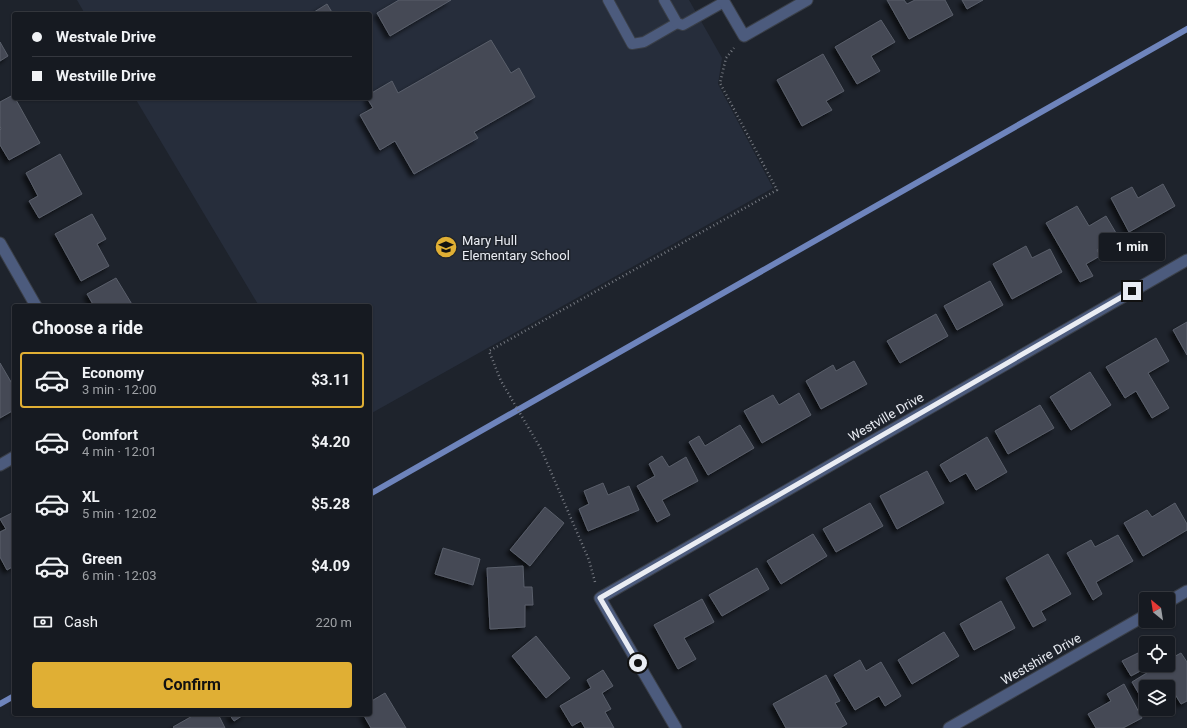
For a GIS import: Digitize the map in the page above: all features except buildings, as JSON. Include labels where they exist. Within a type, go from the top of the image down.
[{"type":"street","points":[[723,1],[744,36],[807,0]]},
{"type":"street","points":[[0,244],[35,304]]},
{"type":"street","name":"Westville Drive","points":[[600,598],[1187,260]]},
{"type":"street","points":[[0,465],[12,458]]},
{"type":"street","points":[[1175,598],[1187,591]]},
{"type":"street","points":[[600,598],[676,728]]},
{"type":"street","name":"Westshire Drive","points":[[949,728],[1139,619]]},
{"type":"lane","points":[[608,0],[632,44],[644,42],[677,23]]},
{"type":"lane","points":[[664,0],[677,23],[682,25],[723,1]]},
{"type":"path","points":[[600,598],[589,560],[541,449],[501,381],[489,351],[777,190],[720,83],[726,58],[744,36]]},
{"type":"shaded area","name":"Mary Hull Elementary School","points":[[77,0],[689,0],[722,58],[718,84],[773,188],[372,413],[372,304],[258,304],[136,100],[372,100],[372,12],[84,12]]},
{"type":"waterway","points":[[372,493],[1187,29]]},
{"type":"waterway","points":[[0,704],[12,697]]},
{"type":"place","name":"Mary Hull Elementary School","points":[[446,247]]},
{"type":"route","points":[[638,663],[600,598],[1132,291]]}]
